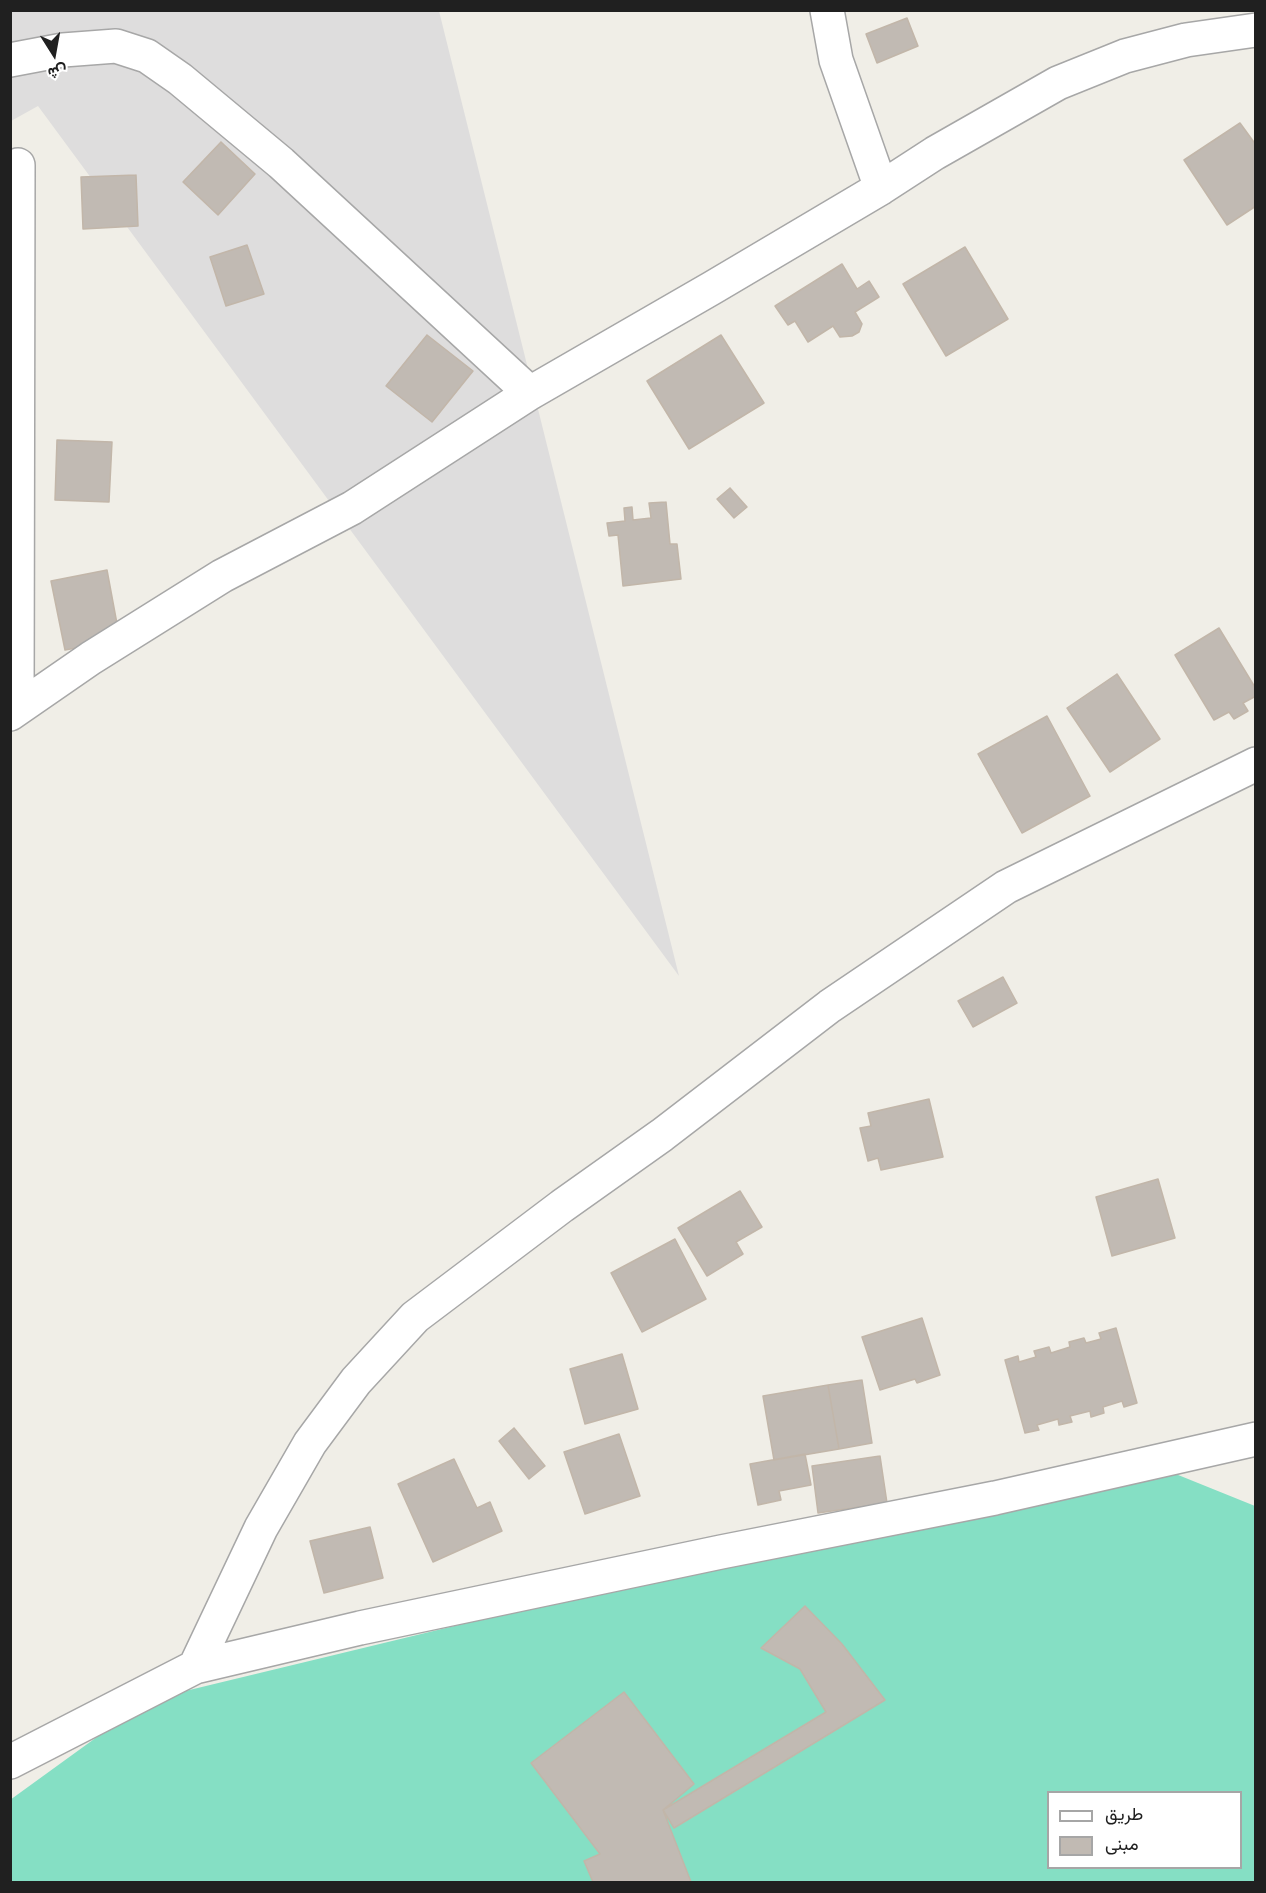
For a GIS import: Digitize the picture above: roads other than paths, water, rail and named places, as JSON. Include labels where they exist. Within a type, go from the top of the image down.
[{"type":"street","points":[[827,10],[836,60],[881,188]]},
{"type":"street","points":[[14,711],[91,658],[222,576],[352,508],[530,393],[712,288],[881,188],[935,153],[1058,82],[1125,56],[1186,40],[1256,30]]},
{"type":"street","points":[[10,60],[63,50],[116,46],[147,56],[180,80],[281,163],[530,393]]},
{"type":"street","points":[[14,711],[18,165]]},
{"type":"street","points":[[195,1667],[261,1528],[310,1443],[356,1381],[415,1317],[553,1213],[662,1136],[830,1006],[1006,887],[1256,764]]},
{"type":"street","points":[[10,1762],[195,1667],[360,1628],[721,1552],[995,1498],[1256,1439]]}]
